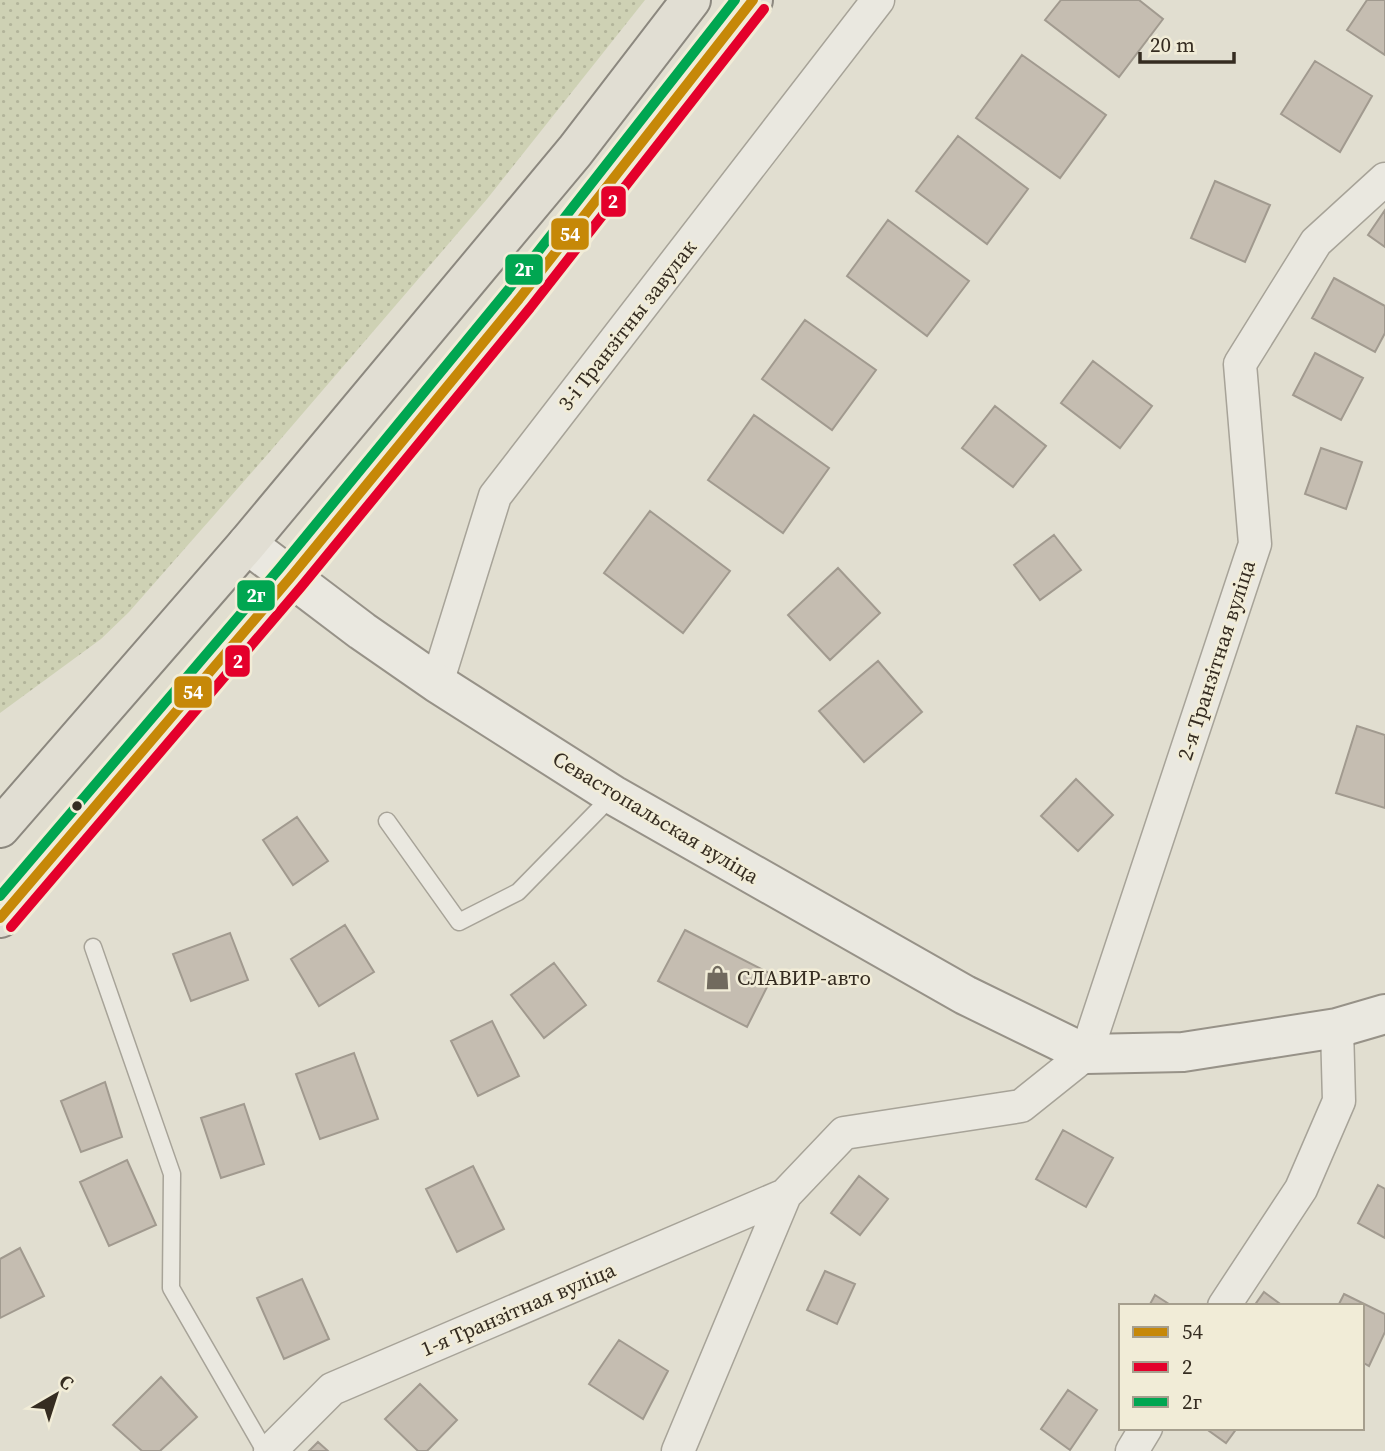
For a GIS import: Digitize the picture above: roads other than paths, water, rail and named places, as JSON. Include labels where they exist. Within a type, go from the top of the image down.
[{"type":"main road","points":[[0,828],[247,544],[575,151],[691,0]]},
{"type":"main road","points":[[0,918],[290,578],[519,299],[753,0]]},
{"type":"street","name":"3-і Транзітны завулак","points":[[437,683],[495,496],[878,0]]},
{"type":"street","name":"2-я Транзітная вуліца","points":[[1086,1054],[1255,544],[1240,365],[1316,242],[1385,179]]},
{"type":"street","name":"Севастопальская вуліца","points":[[247,544],[362,631],[437,683],[613,795],[965,995],[1086,1054],[1183,1052],[1337,1028],[1385,1014]]},
{"type":"street","points":[[1225,1304],[1301,1189],[1339,1101],[1337,1028]]},
{"type":"street","points":[[678,1451],[785,1195],[844,1133],[1021,1106],[1086,1054]]},
{"type":"street","name":"1-я Транзітная вуліца","points":[[267,1451],[332,1390],[785,1195]]},
{"type":"street","points":[[1132,1451],[1145,1430]]},
{"type":"lane","points":[[387,821],[459,922],[518,892],[613,795]]},
{"type":"lane","points":[[93,947],[172,1174],[171,1289],[267,1451]]},
{"type":"place","name":"СЛАВИР-авто","points":[[717,977]]}]
